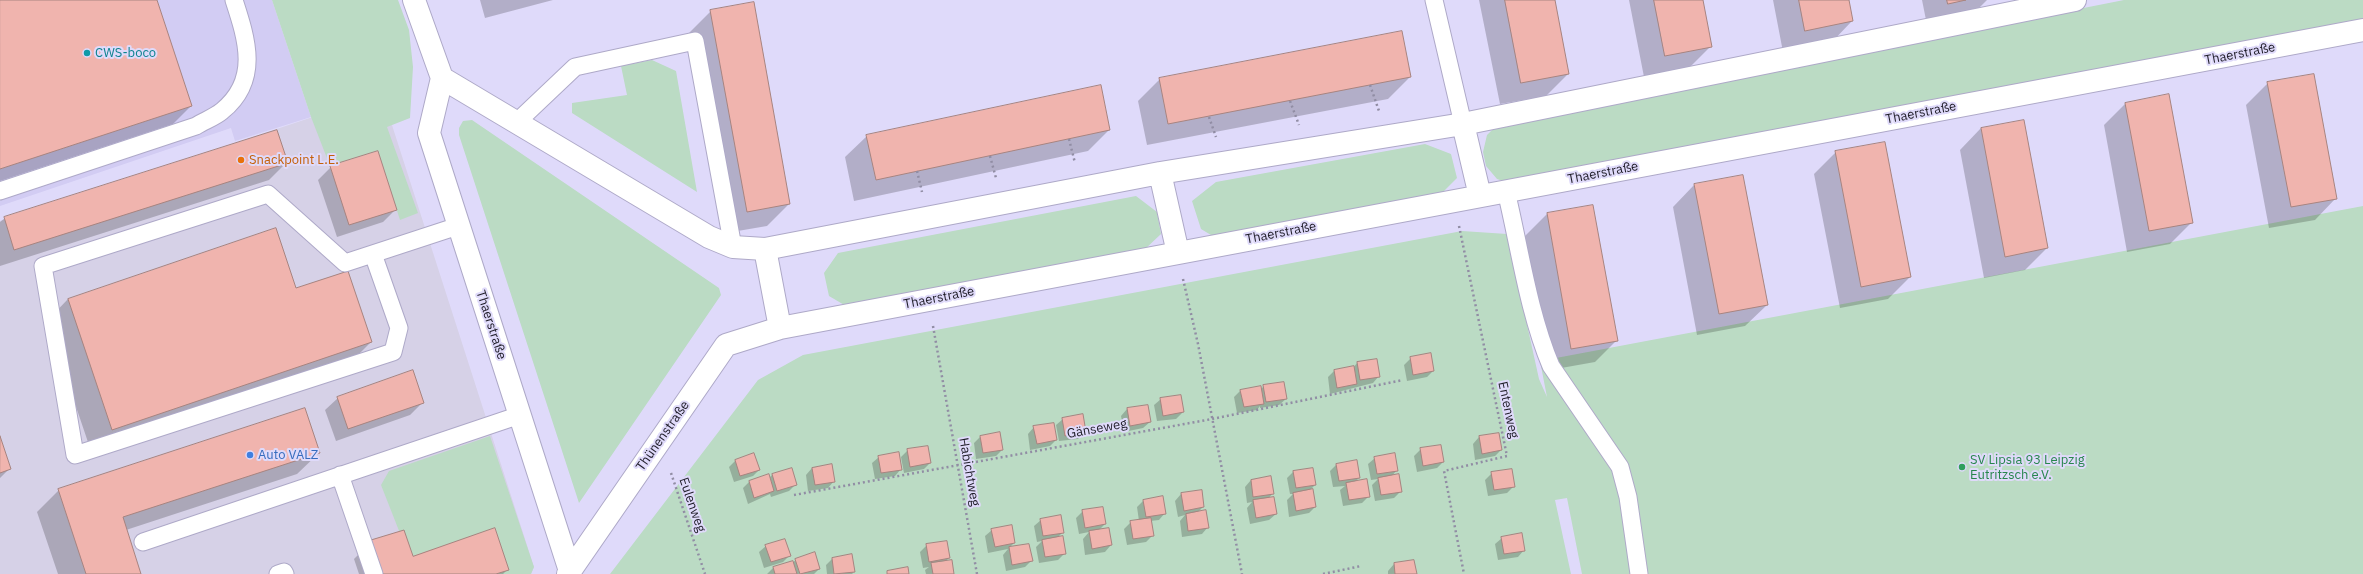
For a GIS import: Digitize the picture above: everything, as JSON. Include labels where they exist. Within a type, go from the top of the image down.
[{"type":"street","points":[[414,0],[442,78],[709,238],[733,247],[765,249],[1160,173],[1463,124],[2075,0]]},
{"type":"street","name":"Thaerstraße","points":[[780,328],[2363,30]]},
{"type":"street","name":"Thaerstraße","points":[[442,78],[429,133],[569,572]]},
{"type":"street","points":[[1463,124],[1480,196]]},
{"type":"street","points":[[1160,173],[1178,253]]},
{"type":"street","points":[[765,249],[780,328]]},
{"type":"street","name":"Thünenstraße","points":[[569,572],[726,345],[780,328]]},
{"type":"lane","points":[[0,191],[196,126],[222,111],[240,92],[246,76],[248,52],[234,0]]},
{"type":"lane","points":[[1434,0],[1463,124]]},
{"type":"lane","points":[[517,122],[575,67],[695,41],[733,247]]},
{"type":"lane","points":[[1506,192],[1538,328],[1546,354],[1551,366],[1620,467],[1628,497],[1640,574]]},
{"type":"lane","points":[[373,254],[399,328],[393,352],[75,455],[43,266],[268,194],[345,263],[458,226]]},
{"type":"lane","points":[[144,542],[520,415]]},
{"type":"lane","points":[[340,475],[374,574]]},
{"type":"lane","points":[[278,574],[284,572],[285,574]]},
{"type":"path","points":[[1370,85],[1380,115]]},
{"type":"path","points":[[1290,101],[1301,130]]},
{"type":"path","points":[[1209,116],[1217,141]]},
{"type":"path","points":[[1069,138],[1076,168]]},
{"type":"path","points":[[990,156],[997,184]]},
{"type":"path","points":[[917,171],[923,199]]},
{"type":"path","name":"Entenweg","points":[[1454,201],[1508,456],[1444,471],[1464,574]]},
{"type":"path","points":[[1178,253],[1242,574]]},
{"type":"path","name":"Habichtweg","points":[[928,300],[978,574]]},
{"type":"path","name":"Gänseweg","points":[[794,495],[1212,419],[1403,380]]},
{"type":"path","name":"Eulenweg","points":[[658,442],[679,494],[705,574]]},
{"type":"path","points":[[1323,574],[1361,566]]},
{"type":"shaded area","points":[[157,0],[272,0],[311,117],[235,141],[231,128],[0,206],[0,169],[192,106]]},
{"type":"shaded area","points":[[382,94],[534,567],[531,574],[0,574],[0,221]]},
{"type":"green space","points":[[272,0],[398,0],[409,30],[413,67],[410,118],[387,127],[418,213],[400,220],[378,151],[330,166],[311,117]]},
{"type":"green space","points":[[2124,0],[2363,0],[2363,22],[1512,184],[1497,179],[1486,166],[1483,152],[1487,135],[1498,124]]},
{"type":"green space","points":[[652,60],[676,71],[697,192],[572,113],[572,103],[627,95],[621,66]]},
{"type":"green space","points":[[472,120],[719,288],[721,295],[579,503],[459,135],[459,128],[463,121]]},
{"type":"green space","points":[[1425,144],[1451,154],[1457,178],[1439,196],[1216,238],[1201,229],[1192,201],[1216,182]]},
{"type":"green space","points":[[1136,196],[1157,212],[1161,234],[1143,251],[846,306],[829,296],[824,273],[838,253]]},
{"type":"green space","points":[[2363,206],[2363,574],[1582,574],[1567,498],[1555,500],[1571,574],[610,574],[758,380],[803,355],[1462,231],[1507,234],[1539,379],[1547,397],[1540,361]]},
{"type":"green space","points":[[490,436],[534,567],[531,574],[416,574],[381,485],[389,471]]},
{"type":"building","name":"CWS-boco","points":[[0,0],[157,0],[192,106],[0,169]]},
{"type":"building","points":[[1505,0],[1555,0],[1569,74],[1521,83]]},
{"type":"building","points":[[1654,0],[1703,0],[1712,47],[1665,56]]},
{"type":"building","points":[[1799,0],[1849,0],[1853,21],[1805,31]]},
{"type":"building","points":[[1947,0],[1966,0],[1948,4]]},
{"type":"building","points":[[754,2],[790,204],[747,212],[710,10]]},
{"type":"building","points":[[1402,31],[1411,77],[1168,124],[1159,78]]},
{"type":"building","points":[[2314,74],[2337,199],[2291,207],[2267,82]]},
{"type":"building","points":[[1101,85],[1110,130],[876,180],[866,135]]},
{"type":"building","points":[[2169,94],[2193,223],[2149,231],[2125,103]]},
{"type":"building","points":[[2024,120],[2048,248],[2005,257],[1981,128]]},
{"type":"building","points":[[277,130],[288,163],[14,250],[4,217]]},
{"type":"building","points":[[1885,142],[1911,277],[1861,287],[1835,151]]},
{"type":"building","points":[[378,151],[397,210],[349,225],[330,166]]},
{"type":"building","points":[[1743,175],[1768,305],[1719,314],[1694,184]]},
{"type":"building","points":[[1593,205],[1618,341],[1571,349],[1547,213]]},
{"type":"building","points":[[276,228],[296,288],[348,271],[372,342],[112,430],[68,299]]},
{"type":"building","points":[[1431,353],[1434,371],[1413,375],[1410,357]]},
{"type":"building","points":[[1377,359],[1380,377],[1360,380],[1357,362]]},
{"type":"building","points":[[1354,366],[1357,384],[1337,388],[1334,370]]},
{"type":"building","points":[[413,370],[424,403],[348,429],[337,397]]},
{"type":"building","points":[[1284,382],[1287,399],[1266,402],[1263,385]]},
{"type":"building","points":[[1261,386],[1264,404],[1244,407],[1240,390]]},
{"type":"building","points":[[1181,395],[1184,412],[1163,416],[1160,398]]},
{"type":"building","points":[[1148,405],[1151,422],[1130,426],[1127,408]]},
{"type":"building","points":[[305,408],[320,453],[123,517],[141,574],[86,574],[58,489]]},
{"type":"building","points":[[1083,414],[1086,432],[1065,436],[1062,418]]},
{"type":"building","points":[[1054,423],[1057,440],[1037,444],[1033,426]]},
{"type":"building","points":[[1000,432],[1003,450],[983,453],[980,436]]},
{"type":"building","points":[[1499,433],[1502,450],[1482,454],[1479,436]]},
{"type":"building","points":[[0,436],[11,469],[0,473]]},
{"type":"building","points":[[1441,445],[1444,462],[1423,466],[1420,448]]},
{"type":"building","points":[[928,446],[931,463],[910,467],[907,449]]},
{"type":"building","points":[[899,452],[902,470],[881,473],[878,456]]},
{"type":"building","points":[[754,453],[760,470],[740,476],[735,460]]},
{"type":"building","points":[[1395,453],[1398,471],[1377,474],[1374,457]]},
{"type":"building","points":[[1357,460],[1360,478],[1339,481],[1336,464]]},
{"type":"building","points":[[832,464],[835,482],[815,485],[812,468]]},
{"type":"building","points":[[792,468],[797,485],[777,491],[772,474]]},
{"type":"building","points":[[1313,468],[1316,485],[1296,488],[1293,471]]},
{"type":"building","points":[[1512,469],[1515,487],[1494,490],[1491,472]]},
{"type":"building","points":[[769,474],[774,491],[754,498],[749,481]]},
{"type":"building","points":[[1399,474],[1402,492],[1381,495],[1378,478]]},
{"type":"building","points":[[1271,476],[1274,494],[1253,497],[1251,480]]},
{"type":"building","points":[[1367,479],[1370,497],[1349,500],[1346,483]]},
{"type":"building","points":[[1313,489],[1316,507],[1296,511],[1293,493]]},
{"type":"building","points":[[1202,490],[1204,507],[1184,511],[1181,493]]},
{"type":"building","points":[[1163,496],[1166,514],[1146,517],[1143,500]]},
{"type":"building","points":[[1274,497],[1277,514],[1256,518],[1253,500]]},
{"type":"building","points":[[1103,507],[1106,524],[1085,528],[1082,510]]},
{"type":"building","points":[[1206,510],[1209,528],[1188,531],[1186,514]]},
{"type":"building","points":[[1061,515],[1064,533],[1043,536],[1040,519]]},
{"type":"building","points":[[1151,518],[1154,536],[1133,539],[1130,521]]},
{"type":"building","points":[[1012,525],[1015,543],[995,547],[991,529]]},
{"type":"building","points":[[495,528],[509,570],[496,574],[383,574],[371,540],[404,530],[413,556]]},
{"type":"building","points":[[1109,528],[1112,545],[1092,549],[1089,531]]},
{"type":"building","points":[[1522,533],[1525,551],[1504,554],[1501,537]]},
{"type":"building","points":[[1063,536],[1066,554],[1045,557],[1042,540]]},
{"type":"building","points":[[785,539],[791,556],[771,562],[765,545]]},
{"type":"building","points":[[947,541],[950,558],[929,562],[926,544]]},
{"type":"building","points":[[1029,544],[1033,561],[1012,565],[1009,547]]},
{"type":"building","points":[[815,552],[820,569],[800,574],[795,559]]},
{"type":"building","points":[[852,554],[855,572],[834,574],[832,558]]},
{"type":"building","points":[[952,560],[954,574],[933,574],[931,563]]},
{"type":"building","points":[[1414,560],[1417,574],[1395,574],[1394,563]]},
{"type":"building","points":[[793,561],[797,574],[775,574],[773,567]]},
{"type":"building","points":[[908,567],[909,574],[887,574],[887,571]]},
{"type":"place","name":"CWS-boco","points":[[87,53]]},
{"type":"place","name":"Snackpoint L.E.","points":[[241,160]]},
{"type":"place","name":"Auto VALZ","points":[[250,455]]},
{"type":"place","name":"SV Lipsia 93 Leipzig Eutritzsch e.V.","points":[[1962,467]]}]
